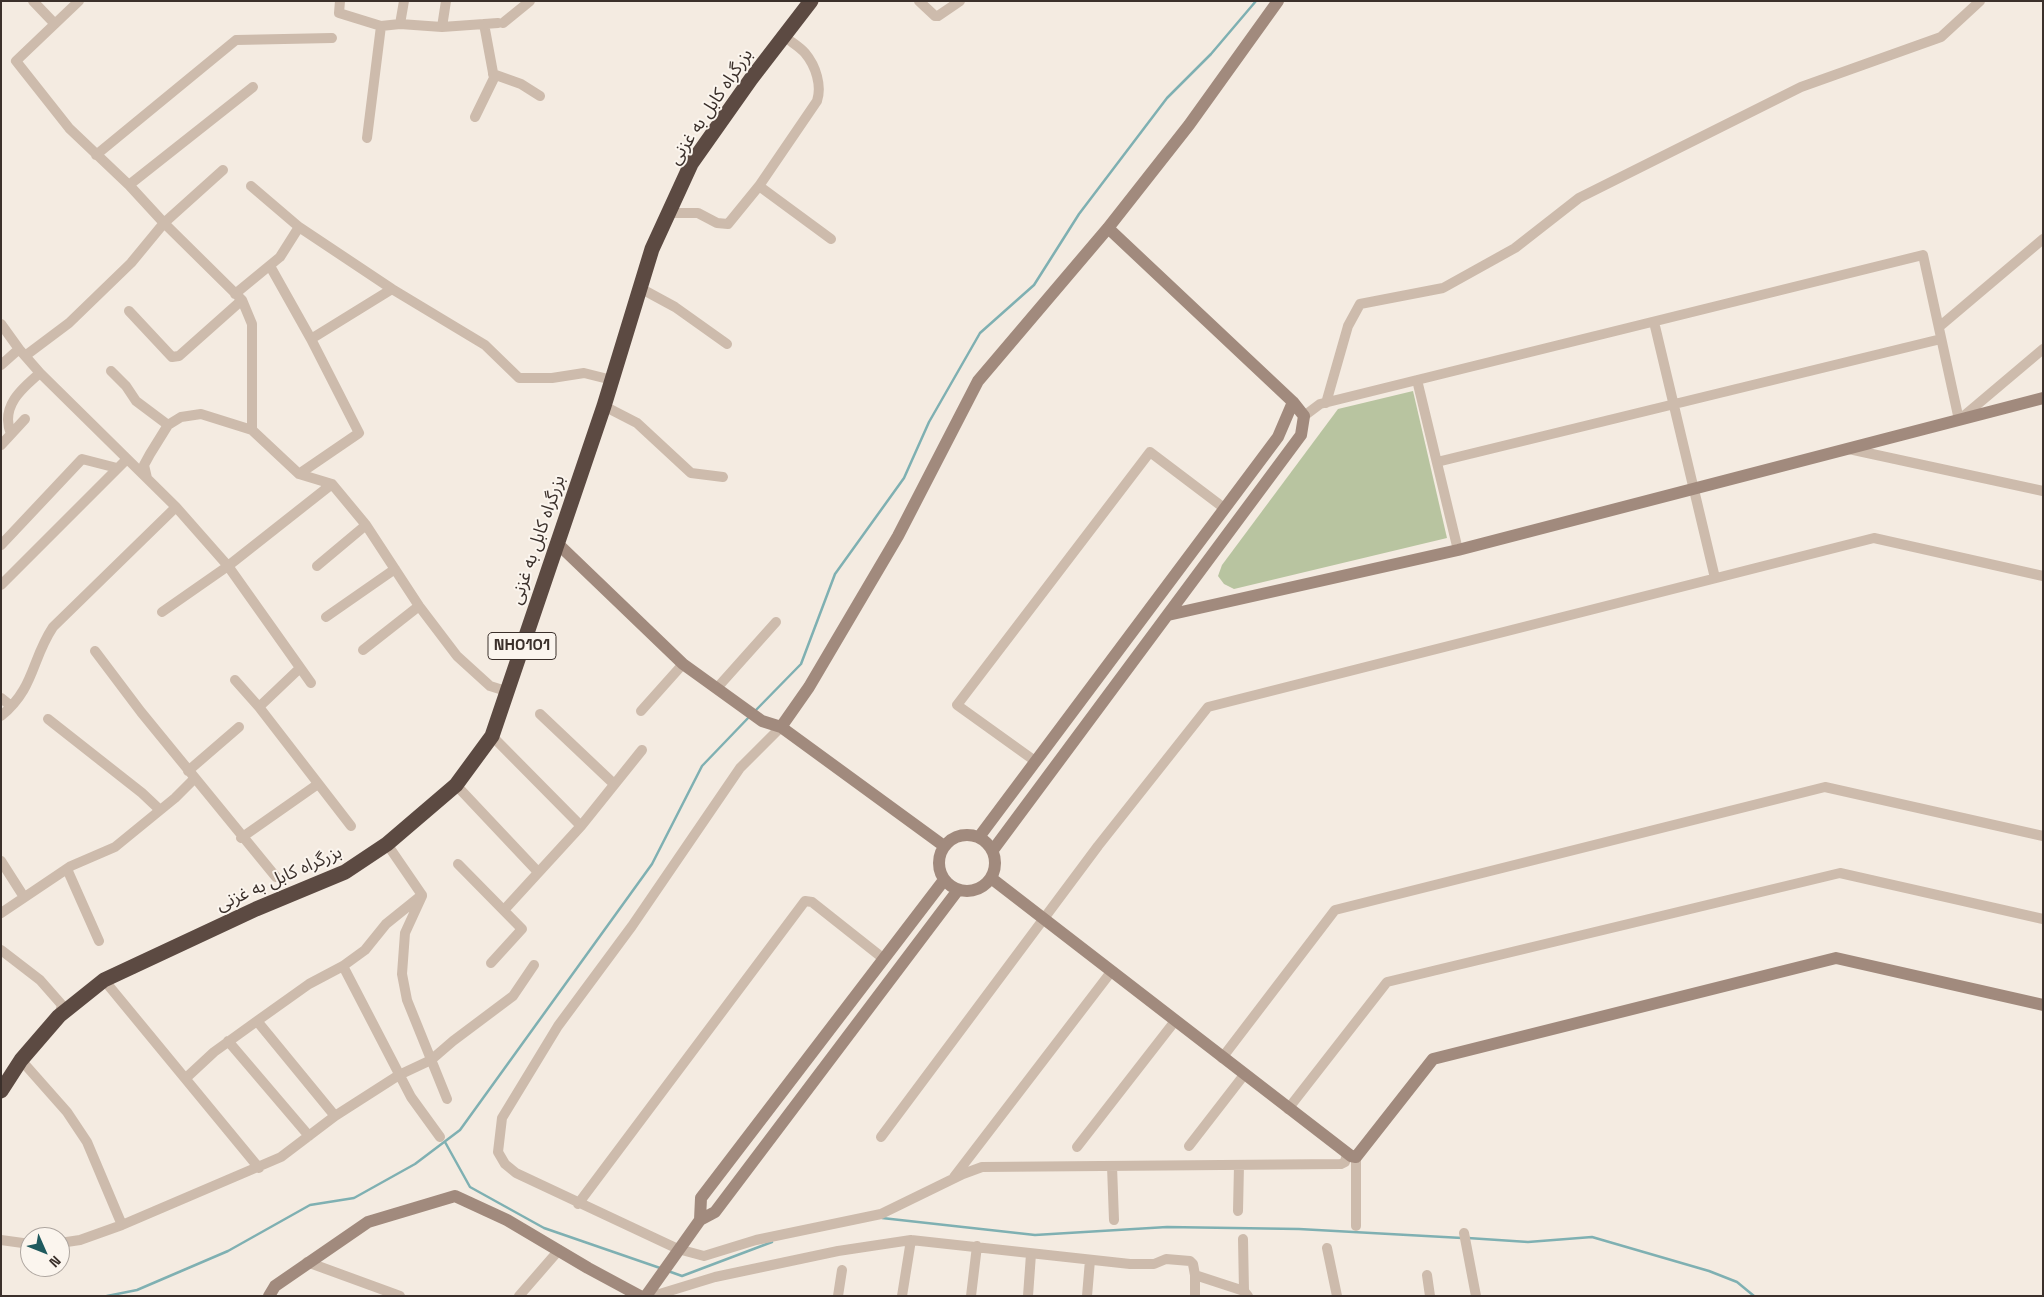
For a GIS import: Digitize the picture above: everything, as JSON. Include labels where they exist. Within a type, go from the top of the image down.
[{"type":"highway","name":"بزرگراه کابل به غزنی","points":[[1,1091],[21,1060],[59,1016],[104,980],[256,909],[345,872],[387,844],[456,785],[492,736],[604,406],[652,249],[668,213],[691,164],[751,79],[811,1]]},
{"type":"street","points":[[33,1],[54,23]]},
{"type":"street","points":[[79,1],[16,61],[69,128],[129,185],[164,223],[239,297],[252,324],[252,430]]},
{"type":"street","points":[[340,1],[339,13],[381,26],[400,24],[442,27],[500,23],[530,1]]},
{"type":"street","points":[[400,24],[404,1]]},
{"type":"street","points":[[442,27],[446,1]]},
{"type":"street","points":[[919,1],[935,16],[938,16],[960,1]]},
{"type":"street","points":[[1278,1],[1189,125],[1108,228],[978,381],[898,536],[809,687],[781,727],[740,768],[632,926],[558,1026],[502,1118],[498,1152],[505,1164],[516,1173],[578,1204],[678,1249],[704,1256],[756,1240],[881,1214],[982,1167],[1341,1164],[1352,1156],[1433,1059],[1836,958],[2043,1005]]},
{"type":"street","points":[[1326,403],[1348,326],[1360,304],[1443,288],[1515,248],[1579,198],[1802,87],[1940,37],[1980,1]]},
{"type":"street","points":[[475,117],[493,80],[494,74],[484,24]]},
{"type":"street","points":[[367,138],[381,26]]},
{"type":"street","points":[[668,213],[698,213],[717,223],[728,224],[759,186],[817,101],[820,86],[816,72],[806,54],[784,36]]},
{"type":"street","points":[[96,155],[236,40],[332,38]]},
{"type":"street","points":[[494,74],[521,84],[540,96]]},
{"type":"street","points":[[129,185],[253,87]]},
{"type":"street","points":[[1,365],[69,323],[131,263],[164,223],[223,170]]},
{"type":"street","points":[[251,186],[298,227],[392,289],[485,345],[519,378],[552,378],[584,373],[612,380]]},
{"type":"street","points":[[759,186],[831,238]]},
{"type":"street","points":[[129,311],[172,357],[179,356],[280,258],[298,227]]},
{"type":"street","points":[[1108,228],[1293,402],[1304,416]]},
{"type":"street","points":[[1939,327],[2043,239]]},
{"type":"street","points":[[993,850],[1301,435],[1304,416],[1320,404],[1923,256],[1959,420]]},
{"type":"street","points":[[270,266],[311,339],[359,433],[299,474]]},
{"type":"street","points":[[640,288],[675,307],[726,344]]},
{"type":"street","points":[[311,339],[392,289]]},
{"type":"street","points":[[1654,322],[1715,578]]},
{"type":"street","points":[[1,324],[22,353],[40,373],[176,507],[228,566],[311,683]]},
{"type":"street","points":[[1437,462],[1941,339]]},
{"type":"street","points":[[1959,420],[2043,349]]},
{"type":"street","points":[[111,371],[126,386],[136,401],[168,425]]},
{"type":"street","points":[[11,434],[3,416],[8,402],[16,392],[40,373]]},
{"type":"street","points":[[1417,380],[1458,550]]},
{"type":"street","points":[[1168,615],[1458,550],[2043,398]]},
{"type":"street","points":[[979,837],[1278,437],[1293,402]]},
{"type":"street","points":[[2026,403],[2043,406]]},
{"type":"street","points":[[604,406],[637,423],[691,473],[723,477]]},
{"type":"street","points":[[147,478],[144,465],[168,425],[181,417],[200,414],[252,430],[299,474],[332,484],[366,525],[419,606],[457,656],[490,686],[506,691]]},
{"type":"street","points":[[1,445],[25,419]]},
{"type":"street","points":[[1848,449],[2043,491]]},
{"type":"street","points":[[1035,761],[957,705],[1150,452],[1224,508]]},
{"type":"street","points":[[1,585],[127,459]]},
{"type":"street","points":[[1,545],[82,460],[117,468]]},
{"type":"street","points":[[162,612],[228,566],[332,484]]},
{"type":"street","points":[[1,716],[25,690],[37,665],[42,643],[53,627],[176,507]]},
{"type":"street","points":[[317,566],[366,525]]},
{"type":"street","points":[[881,1137],[1098,846],[1208,708],[1874,538],[2043,576]]},
{"type":"street","points":[[557,543],[684,664],[762,721],[781,727],[944,846]]},
{"type":"street","points":[[326,617],[395,569]]},
{"type":"street","points":[[363,650],[419,606]]},
{"type":"street","points":[[721,691],[776,622]]},
{"type":"street","points":[[95,651],[241,838],[276,877]]},
{"type":"street","points":[[642,712],[684,664]]},
{"type":"street","points":[[260,707],[300,668]]},
{"type":"street","points":[[235,680],[260,707],[351,826]]},
{"type":"street","points":[[1,698],[11,706]]},
{"type":"street","points":[[540,714],[614,784]]},
{"type":"street","points":[[48,719],[142,793],[160,810]]},
{"type":"street","points":[[1,913],[67,869],[115,847],[175,798],[191,775],[239,727]]},
{"type":"street","points":[[492,736],[581,826]]},
{"type":"street","points":[[504,910],[581,826],[642,750]]},
{"type":"street","points":[[241,838],[318,784]]},
{"type":"street","points":[[456,785],[538,872]]},
{"type":"street","points":[[1222,1058],[1335,910],[1825,787],[2043,836]]},
{"type":"street","points":[[960,835],[979,837],[993,850],[996,860],[995,869],[985,885],[976,890],[958,890],[944,880],[939,863],[940,854],[944,846],[951,839],[960,835]]},
{"type":"street","points":[[387,844],[422,895]]},
{"type":"street","points":[[1,861],[24,897]]},
{"type":"street","points":[[458,864],[522,929],[491,963]]},
{"type":"street","points":[[67,869],[99,941]]},
{"type":"street","points":[[1288,1109],[1387,982],[1840,873],[2043,919]]},
{"type":"street","points":[[991,878],[1288,1109],[1352,1156]]},
{"type":"street","points":[[700,1220],[702,1198],[944,880]]},
{"type":"street","points":[[646,1296],[700,1220],[714,1212],[958,890]]},
{"type":"street","points":[[186,1078],[228,1041],[309,984],[343,966],[365,950],[386,924],[422,895]]},
{"type":"street","points":[[422,895],[405,933],[402,974],[408,1000],[447,1099]]},
{"type":"street","points":[[578,1204],[805,901],[812,902],[884,959]]},
{"type":"street","points":[[1,950],[40,980],[62,1005],[59,1016]]},
{"type":"street","points":[[70,1242],[122,1226],[281,1157],[335,1116],[399,1075],[431,1060],[452,1041],[513,996],[534,965]]},
{"type":"street","points":[[343,966],[411,1097],[440,1137]]},
{"type":"street","points":[[951,1180],[1111,972]]},
{"type":"street","points":[[104,980],[259,1168]]},
{"type":"street","points":[[257,1021],[335,1116]]},
{"type":"street","points":[[1077,1147],[1175,1021]]},
{"type":"street","points":[[228,1041],[309,1136]]},
{"type":"street","points":[[21,1060],[67,1112],[87,1142],[122,1226]]},
{"type":"street","points":[[1189,1146],[1244,1075]]},
{"type":"street","points":[[1352,1156],[1356,1226]]},
{"type":"street","points":[[1238,1211],[1239,1165]]},
{"type":"street","points":[[1112,1166],[1114,1220]]},
{"type":"street","points":[[269,1296],[275,1286],[307,1262],[368,1222],[455,1196],[508,1220],[588,1268],[640,1296]]},
{"type":"street","points":[[1464,1233],[1476,1296]]},
{"type":"street","points":[[1195,1275],[1246,1293],[1243,1239]]},
{"type":"street","points":[[1,1240],[20,1243]]},
{"type":"street","points":[[902,1296],[911,1240]]},
{"type":"street","points":[[652,1296],[715,1278],[838,1251],[911,1240],[1130,1264],[1154,1264],[1166,1260],[1190,1261],[1193,1264],[1195,1275],[1195,1296]]},
{"type":"street","points":[[971,1296],[977,1246]]},
{"type":"street","points":[[1327,1248],[1337,1296]]},
{"type":"street","points":[[519,1296],[559,1250]]},
{"type":"street","points":[[1028,1296],[1031,1254]]},
{"type":"street","points":[[1087,1296],[1090,1260]]},
{"type":"street","points":[[307,1262],[400,1296]]},
{"type":"street","points":[[838,1296],[842,1270]]},
{"type":"street","points":[[1427,1275],[1430,1296]]},
{"type":"green space","points":[[1413,391],[1447,538],[1234,589],[1224,584],[1218,576],[1222,565],[1338,409]]},
{"type":"waterway","points":[[756,710],[801,664],[835,574],[904,478],[929,422],[980,333],[1034,285],[1079,214],[1167,98],[1211,54],[1256,1]]},
{"type":"waterway","points":[[107,1296],[137,1290],[228,1251],[310,1205],[354,1198],[415,1164],[460,1130],[652,864],[702,766],[750,716]]},
{"type":"waterway","points":[[445,1142],[470,1187],[544,1228],[660,1268]]},
{"type":"waterway","points":[[882,1218],[1035,1235],[1167,1227],[1299,1229],[1462,1238]]},
{"type":"waterway","points":[[1468,1238],[1528,1242],[1592,1237],[1709,1271],[1737,1282],[1754,1296]]},
{"type":"waterway","points":[[668,1271],[682,1276],[772,1242]]}]
